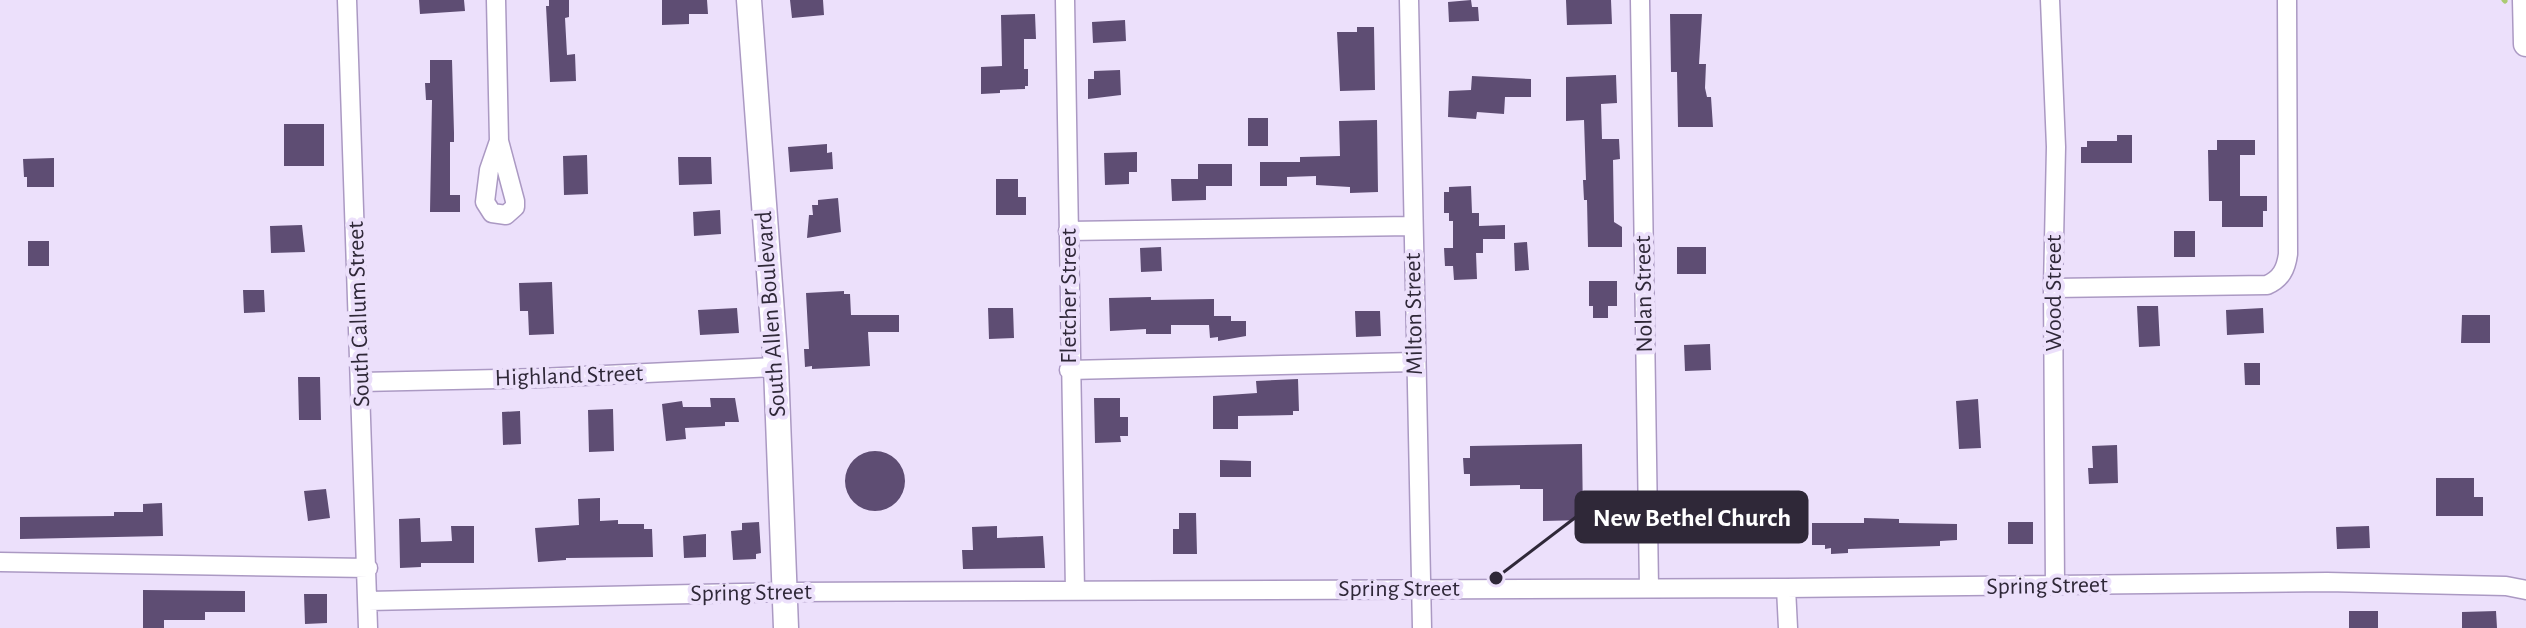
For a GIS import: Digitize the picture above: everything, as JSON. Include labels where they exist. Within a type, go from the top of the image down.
[{"type":"street","name":"South Callum Street","points":[[347,0],[368,628]]},
{"type":"street","points":[[496,0],[499,141]]},
{"type":"street","name":"South Allen Boulevard","points":[[749,0],[776,367],[786,628]]},
{"type":"street","name":"Fletcher Street","points":[[1065,0],[1075,591]]},
{"type":"street","name":"Milton Street","points":[[1409,0],[1422,628]]},
{"type":"street","name":"Nolan Street","points":[[1640,0],[1649,588]]},
{"type":"street","name":"Wood Street","points":[[2050,0],[2056,147],[2053,288],[2055,586]]},
{"type":"street","points":[[2053,288],[2267,285],[2283,273],[2288,254],[2287,0]]},
{"type":"street","points":[[2525,0],[2526,44]]},
{"type":"street","points":[[1068,231],[1412,226]]},
{"type":"street","points":[[1069,370],[1415,362]]},
{"type":"street","name":"Highland Street","points":[[361,382],[540,378],[776,367]]},
{"type":"street","points":[[0,562],[368,568]]},
{"type":"street","name":"Spring Street","points":[[368,601],[785,592],[2362,582],[2506,586],[2526,590]]},
{"type":"street","points":[[1786,588],[1788,628]]},
{"type":"building","points":[[419,0],[464,0],[465,11],[420,14]]},
{"type":"building","points":[[549,0],[569,0],[569,17],[565,18],[567,55],[575,54],[576,81],[550,82],[546,6],[549,6]]},
{"type":"building","points":[[662,0],[707,0],[708,14],[689,14],[689,24],[662,25]]},
{"type":"building","points":[[790,0],[823,0],[824,15],[792,18]]},
{"type":"building","points":[[1471,0],[1472,7],[1478,7],[1479,21],[1449,22],[1448,2]]},
{"type":"building","points":[[1566,0],[1611,0],[1612,24],[1567,25]]},
{"type":"building","points":[[1035,14],[1036,39],[1024,39],[1024,69],[1028,69],[1028,86],[1025,89],[981,94],[981,67],[1002,66],[1001,15]]},
{"type":"building","points":[[1670,14],[1702,14],[1699,64],[1706,64],[1705,88],[1707,97],[1711,97],[1713,127],[1678,127],[1677,72],[1671,72]]},
{"type":"building","points":[[1125,20],[1126,41],[1093,43],[1092,22]]},
{"type":"building","points":[[1357,27],[1374,27],[1375,90],[1340,91],[1337,32],[1357,32]]},
{"type":"building","points":[[430,60],[452,60],[454,142],[450,142],[450,195],[460,195],[460,212],[430,212],[432,100],[426,100],[425,83],[430,83]]},
{"type":"building","points":[[1120,70],[1121,95],[1088,99],[1088,79],[1094,79],[1094,71]]},
{"type":"building","points":[[1616,75],[1617,103],[1601,104],[1602,139],[1619,139],[1620,159],[1613,160],[1614,222],[1622,227],[1622,247],[1588,247],[1587,200],[1584,200],[1583,180],[1586,180],[1584,120],[1566,121],[1566,77]]},
{"type":"building","points":[[1472,76],[1531,79],[1531,97],[1505,97],[1504,114],[1477,112],[1476,119],[1448,117],[1449,91],[1471,90]]},
{"type":"building","points":[[1248,118],[1268,118],[1268,146],[1248,146]]},
{"type":"building","points":[[1377,120],[1378,192],[1350,193],[1350,187],[1316,185],[1316,176],[1287,177],[1287,186],[1260,186],[1260,162],[1300,162],[1300,157],[1340,156],[1339,121]]},
{"type":"building","points":[[284,124],[324,124],[324,166],[284,166]]},
{"type":"building","points":[[2117,135],[2132,135],[2132,163],[2081,163],[2081,147],[2087,147],[2087,141],[2117,141]]},
{"type":"building","points":[[2217,140],[2255,140],[2255,155],[2240,155],[2240,196],[2267,196],[2263,227],[2222,227],[2222,201],[2209,201],[2208,150],[2217,150]]},
{"type":"building","points":[[827,144],[827,153],[832,152],[833,169],[790,172],[788,147]]},
{"type":"building","points":[[1137,152],[1137,172],[1129,172],[1129,184],[1105,185],[1104,153]]},
{"type":"building","points":[[587,155],[588,194],[564,195],[563,156]]},
{"type":"building","points":[[678,157],[711,157],[712,184],[679,185]]},
{"type":"building","points":[[54,158],[54,187],[27,187],[23,159]]},
{"type":"building","points":[[1198,164],[1232,164],[1232,186],[1206,186],[1206,200],[1172,201],[1171,179],[1198,179]]},
{"type":"building","points":[[996,179],[1018,179],[1018,197],[1026,197],[1026,215],[996,215]]},
{"type":"building","points":[[1471,186],[1472,213],[1479,213],[1479,226],[1505,225],[1505,239],[1483,239],[1483,253],[1476,253],[1477,279],[1454,280],[1453,266],[1445,266],[1444,248],[1453,248],[1453,221],[1449,221],[1449,213],[1444,213],[1444,192],[1449,192],[1449,187]]},
{"type":"building","points":[[838,198],[841,232],[807,238],[809,215],[813,215],[812,205],[818,205],[818,200]]},
{"type":"building","points":[[720,210],[721,234],[694,236],[693,212]]},
{"type":"building","points":[[302,225],[305,252],[271,253],[270,226]]},
{"type":"building","points":[[2174,231],[2195,231],[2195,257],[2174,257]]},
{"type":"building","points":[[28,241],[49,241],[49,266],[28,266]]},
{"type":"building","points":[[1527,242],[1529,270],[1515,271],[1514,243]]},
{"type":"building","points":[[1161,247],[1162,271],[1141,272],[1140,248]]},
{"type":"building","points":[[1677,247],[1706,247],[1706,274],[1677,274]]},
{"type":"building","points":[[1589,281],[1617,281],[1617,306],[1608,306],[1608,318],[1593,318],[1593,306],[1589,306]]},
{"type":"building","points":[[552,282],[554,334],[529,335],[528,311],[520,311],[519,283]]},
{"type":"building","points":[[243,290],[264,290],[265,312],[244,313]]},
{"type":"building","points":[[844,291],[844,294],[850,294],[851,315],[899,315],[899,332],[868,332],[870,366],[805,367],[804,349],[809,349],[806,293]]},
{"type":"building","points":[[1151,297],[1151,300],[1214,299],[1214,316],[1231,316],[1231,321],[1246,321],[1246,336],[1218,341],[1218,337],[1210,338],[1209,325],[1171,325],[1171,334],[1146,334],[1146,329],[1110,331],[1109,298]]},
{"type":"building","points":[[2137,306],[2158,306],[2160,346],[2139,347]]},
{"type":"building","points":[[737,308],[739,333],[700,335],[698,310]]},
{"type":"building","points":[[988,308],[1013,308],[1014,338],[989,339]]},
{"type":"building","points":[[2263,308],[2264,333],[2227,335],[2226,310]]},
{"type":"building","points":[[1355,311],[1380,311],[1381,336],[1356,337]]},
{"type":"building","points":[[2462,315],[2490,315],[2490,343],[2461,343]]},
{"type":"building","points":[[1710,344],[1711,370],[1685,371],[1684,345]]},
{"type":"building","points":[[2244,363],[2260,363],[2260,385],[2245,385]]},
{"type":"building","points":[[298,377],[320,377],[321,420],[299,420]]},
{"type":"building","points":[[1298,379],[1299,411],[1293,411],[1293,415],[1238,416],[1238,429],[1213,429],[1213,396],[1257,393],[1256,381]]},
{"type":"building","points":[[710,398],[735,398],[739,422],[725,422],[725,426],[685,428],[686,439],[666,441],[662,404],[682,401],[683,407],[711,407]]},
{"type":"building","points":[[1094,398],[1120,398],[1120,417],[1128,417],[1128,436],[1120,436],[1121,442],[1095,443]]},
{"type":"building","points":[[1978,399],[1981,448],[1959,449],[1956,401]]},
{"type":"building","points":[[613,409],[614,451],[589,452],[588,410]]},
{"type":"building","points":[[520,411],[521,444],[503,445],[502,412]]},
{"type":"building","points":[[1582,444],[1583,520],[1543,521],[1543,489],[1520,489],[1520,485],[1470,486],[1470,474],[1464,474],[1463,458],[1470,458],[1470,446]]},
{"type":"building","points":[[2117,445],[2118,483],[2089,484],[2088,468],[2093,468],[2092,446]]},
{"type":"building","points":[[875,451],[897,459],[905,481],[897,503],[875,511],[853,503],[845,481],[853,459]]},
{"type":"building","points":[[1220,460],[1251,461],[1251,477],[1220,477]]},
{"type":"building","points":[[2436,478],[2474,478],[2474,497],[2483,497],[2483,516],[2436,516]]},
{"type":"building","points":[[326,489],[330,518],[308,521],[304,491]]},
{"type":"building","points":[[600,498],[600,521],[644,524],[644,529],[652,529],[653,557],[566,558],[538,562],[535,528],[579,525],[578,499]]},
{"type":"building","points":[[162,503],[163,536],[20,539],[20,517],[114,516],[114,512],[143,512],[143,504]]},
{"type":"building","points":[[1179,513],[1196,513],[1197,554],[1173,554],[1173,529],[1179,529]]},
{"type":"building","points":[[420,518],[421,542],[452,541],[451,526],[474,526],[474,563],[421,563],[421,567],[400,568],[399,519]]},
{"type":"building","points":[[1864,518],[1899,519],[1899,523],[1957,524],[1957,540],[1940,541],[1940,546],[1848,549],[1848,553],[1831,554],[1831,548],[1825,549],[1825,545],[1812,545],[1812,523],[1864,523]]},
{"type":"building","points":[[759,522],[761,553],[756,554],[756,559],[733,560],[731,531],[742,530],[742,523]]},
{"type":"building","points":[[2008,522],[2033,522],[2033,544],[2008,544]]},
{"type":"building","points":[[997,526],[997,538],[1043,536],[1045,568],[963,569],[962,550],[973,550],[972,527]]},
{"type":"building","points":[[2369,526],[2370,548],[2337,549],[2336,527]]},
{"type":"building","points":[[706,534],[706,557],[684,558],[683,536]]},
{"type":"building","points":[[143,590],[245,591],[245,612],[205,612],[205,620],[164,620],[164,628],[143,628]]},
{"type":"building","points":[[304,594],[327,594],[327,623],[305,624]]},
{"type":"building","points":[[2349,611],[2378,611],[2378,628],[2349,628]]},
{"type":"building","points":[[2496,611],[2497,628],[2462,628],[2462,612]]},
{"type":"place","name":"New Bethel Church","points":[[1496,578]]}]
